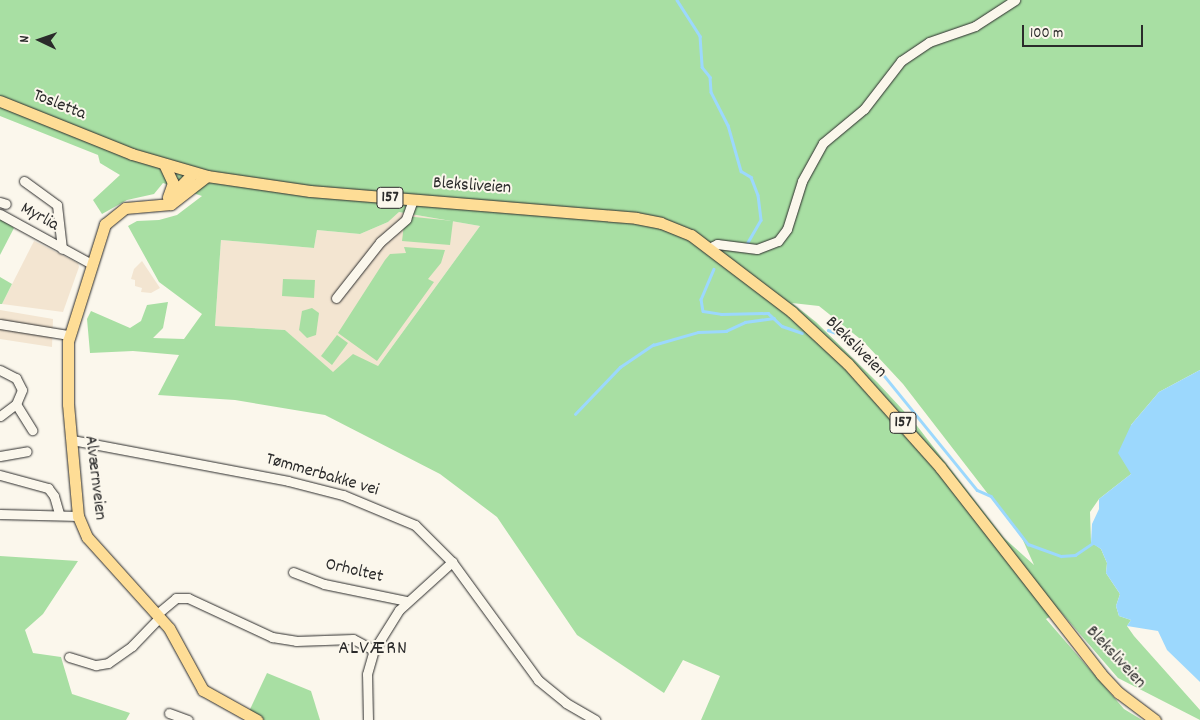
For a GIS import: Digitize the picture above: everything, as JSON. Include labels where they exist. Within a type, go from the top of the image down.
[{"type":"main road","name":"Tosletta","points":[[0,101],[105,144],[165,166]]},
{"type":"main road","name":"157","points":[[165,166],[193,173]]},
{"type":"main road","points":[[165,166],[173,183],[167,198]]},
{"type":"main road","name":"Bleksliveien","points":[[193,173],[277,187],[636,218],[680,230],[709,248],[807,324],[887,405],[940,467],[1101,674],[1119,693],[1155,720]]},
{"type":"main road","name":"Alværnveien","points":[[150,205],[167,198],[193,173]]},
{"type":"main road","name":"Alværnveien","points":[[207,176],[171,204],[125,208],[112,216],[101,231],[69,335],[66,368],[78,516],[94,548],[159,615],[179,642],[203,690],[217,700],[245,711],[257,720]]},
{"type":"street","points":[[709,248],[717,244],[757,249],[778,241],[787,229],[802,181],[823,143],[864,109],[901,61],[929,42],[976,26],[1015,0]]},
{"type":"street","name":"Myrlia","points":[[24,181],[57,205],[62,249]]},
{"type":"street","name":"Bleksliveien","points":[[336,298],[380,242],[406,218],[413,200]]},
{"type":"street","name":"Myrlia","points":[[0,214],[90,263]]},
{"type":"street","points":[[0,324],[69,335]]},
{"type":"street","points":[[0,370],[20,382],[22,390],[16,404],[0,416]]},
{"type":"street","points":[[16,404],[32,430]]},
{"type":"street","name":"Tømmerbakke vei","points":[[72,440],[241,470],[343,495],[415,524],[452,562],[531,672],[556,696],[595,720]]},
{"type":"street","points":[[0,456],[26,451]]},
{"type":"street","points":[[0,475],[48,488],[56,498],[59,514]]},
{"type":"street","points":[[0,514],[59,514],[78,516]]},
{"type":"street","points":[[368,720],[367,674],[374,650],[407,601],[452,562]]},
{"type":"street","name":"Orholtet","points":[[293,572],[324,584],[407,601]]},
{"type":"street","points":[[69,657],[96,665],[108,663],[132,646],[176,598],[188,598],[272,637],[296,641],[353,639],[374,650]]},
{"type":"street","points":[[169,712],[188,720]]},
{"type":"shaded area","points":[[399,212],[480,226],[378,366],[333,373],[285,330],[215,326],[221,240],[314,248],[317,230],[360,234],[388,222]]},
{"type":"shaded area","points":[[34,241],[78,263],[79,267],[63,312],[2,304]]},
{"type":"shaded area","points":[[142,261],[160,288],[151,293],[141,292],[142,288],[135,286],[135,280],[131,279],[134,269]]},
{"type":"shaded area","points":[[0,310],[53,319],[52,347],[0,339]]},
{"type":"green space","points":[[0,0],[1200,0],[1200,370],[1159,392],[1131,425],[1131,474],[1099,499],[1090,512],[1091,542],[1101,549],[1107,563],[1106,573],[1120,594],[1116,606],[1119,616],[1131,620],[1127,626],[1200,710],[1200,720],[1118,678],[1060,611],[1046,619],[1124,709],[1142,720],[701,720],[720,676],[683,660],[664,693],[577,635],[497,517],[440,474],[325,415],[235,400],[158,395],[179,355],[133,351],[90,353],[87,319],[91,311],[130,328],[141,321],[147,305],[168,302],[163,328],[153,338],[184,339],[202,314],[159,282],[128,226],[137,221],[159,220],[177,215],[202,196],[163,183],[154,194],[127,200],[102,214],[93,200],[120,175],[100,163],[98,155],[0,116]],"holes":[[[399,212],[480,226],[378,366],[353,354],[333,372],[285,330],[215,326],[221,240],[314,248],[317,230],[360,234],[388,222]],[[792,303],[819,306],[864,342],[903,384],[1022,538],[1034,565],[1004,538],[914,422],[877,382],[816,322]]]},
{"type":"green space","points":[[405,216],[453,221],[450,245],[402,241]]},
{"type":"green space","points":[[0,217],[14,228],[0,255]]},
{"type":"green space","points":[[404,247],[445,250],[441,263],[428,279],[434,282],[377,361],[338,333],[385,260],[390,254],[406,253]]},
{"type":"green space","points":[[0,277],[12,284],[2,304],[0,304]]},
{"type":"green space","points":[[283,279],[315,280],[314,298],[282,296]]},
{"type":"green space","points":[[312,308],[319,313],[316,335],[307,338],[299,330],[302,311]]},
{"type":"green space","points":[[337,335],[348,343],[332,365],[321,356]]},
{"type":"green space","points":[[0,556],[78,561],[43,614],[25,630],[33,653],[61,657],[72,694],[130,713],[126,720],[0,720]]},
{"type":"green space","points":[[267,673],[311,691],[320,720],[245,720]]},
{"type":"water","points":[[1200,370],[1200,682],[1167,650],[1158,631],[1127,626],[1131,620],[1119,616],[1116,606],[1120,594],[1106,573],[1107,563],[1101,549],[1091,543],[1092,524],[1099,509],[1099,499],[1131,474],[1118,453],[1131,425],[1159,392]]},
{"type":"waterway","points":[[677,0],[700,36],[702,67],[710,77],[711,92],[728,125],[741,171],[751,177],[758,195],[761,220],[747,244]]},
{"type":"waterway","points":[[714,269],[701,299],[703,311],[721,314],[768,313],[782,326],[802,333]]},
{"type":"waterway","points":[[575,414],[620,367],[653,345],[698,332],[726,331],[745,322],[774,318]]},
{"type":"waterway","points":[[828,330],[842,335],[878,368],[977,490],[991,496],[1028,544],[1061,556],[1075,555],[1093,543]]},
{"type":"district","name":"ALVÆRN","points":[[373,649]]}]
